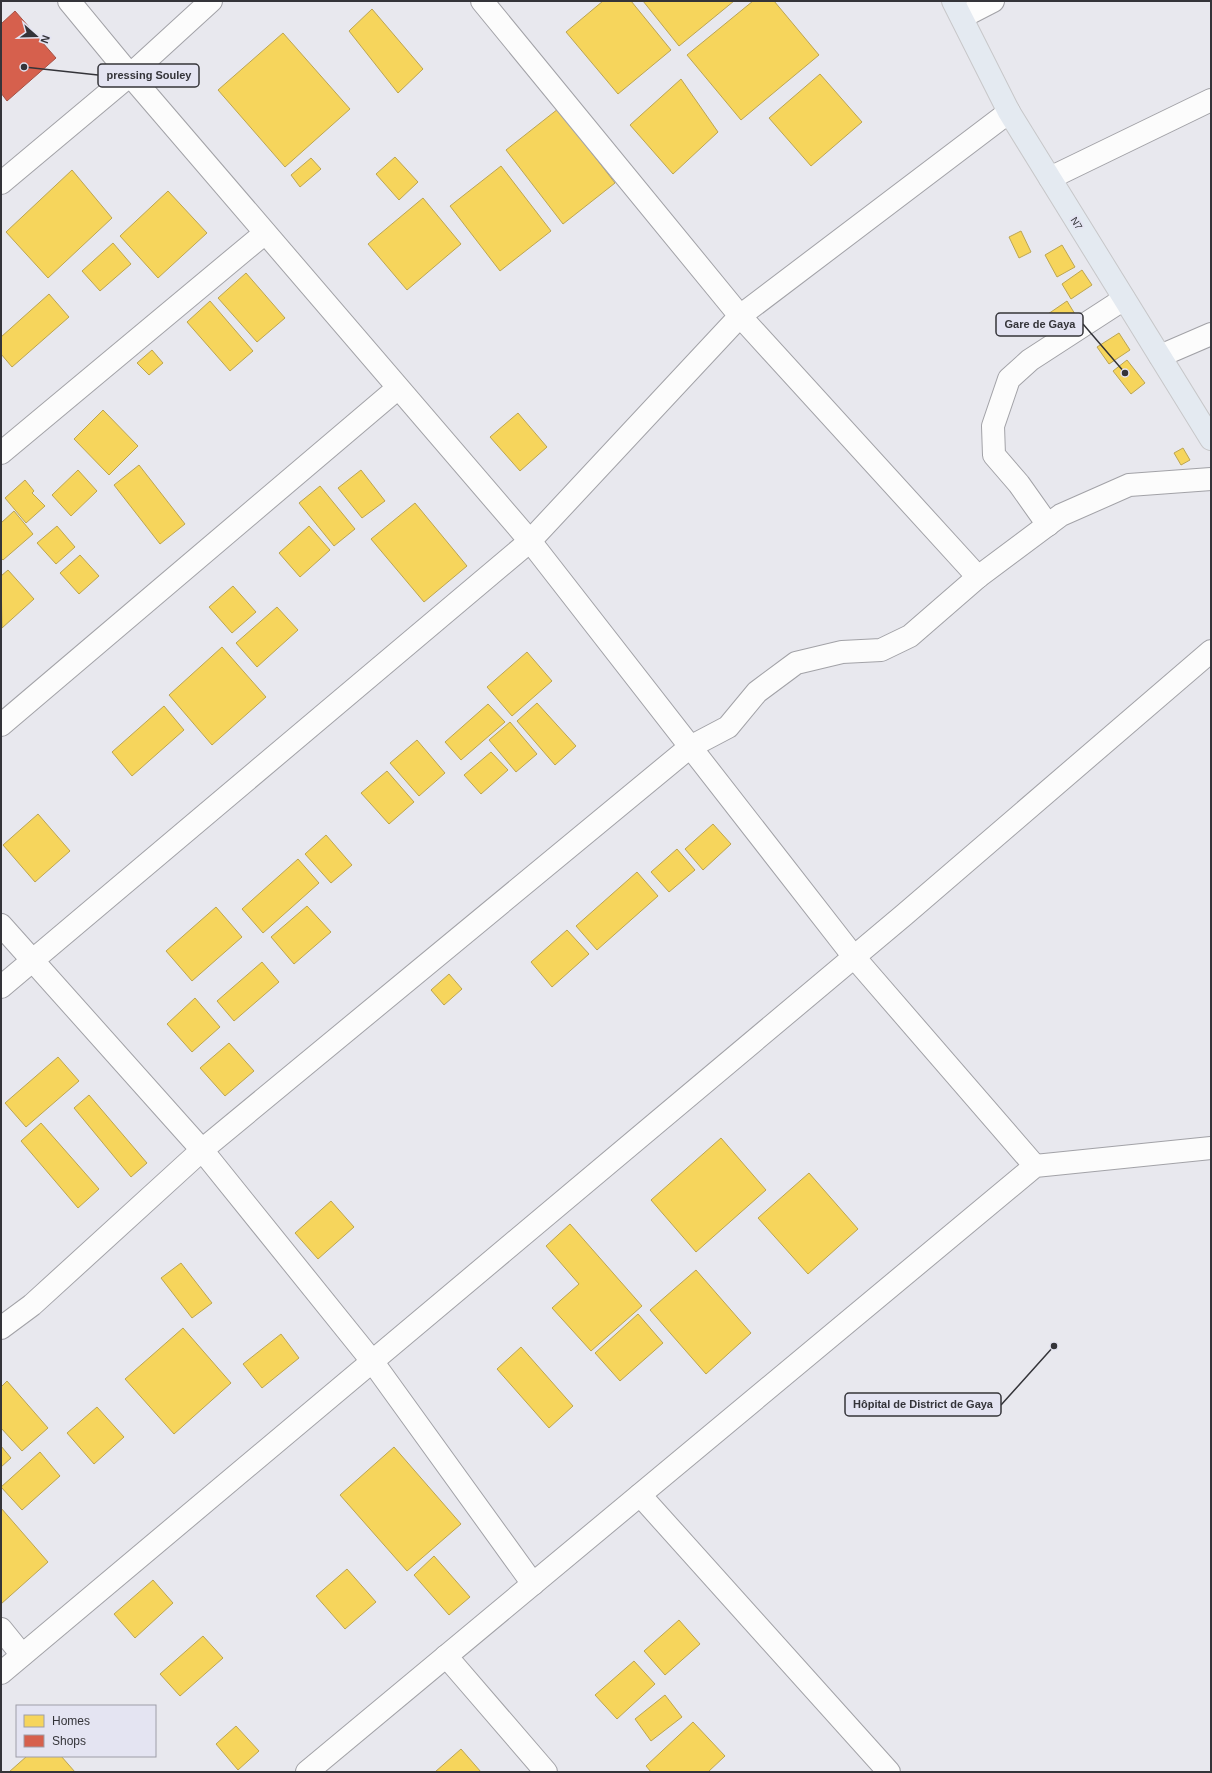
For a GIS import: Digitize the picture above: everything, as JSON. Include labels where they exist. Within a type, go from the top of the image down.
[{"type":"main road","name":"N7","points":[[957,9],[1009,112],[1211,439]]},
{"type":"street","points":[[69,1],[130,75],[530,541],[854,957],[1035,1166]]},
{"type":"street","points":[[1,183],[130,75],[211,1]]},
{"type":"street","points":[[482,1],[740,316],[978,577]]},
{"type":"street","points":[[957,9],[993,1]]},
{"type":"street","points":[[1050,178],[1211,100]]},
{"type":"street","points":[[1,987],[530,541],[740,316],[1009,112]]},
{"type":"street","points":[[1,453],[265,233]]},
{"type":"street","points":[[1048,525],[1019,484],[994,456],[993,426],[1009,379],[1030,360],[1124,299]]},
{"type":"street","points":[[1160,356],[1211,334]]},
{"type":"street","points":[[1,725],[398,388]]},
{"type":"street","points":[[1,1328],[32,1305],[202,1150],[690,747],[728,727],[757,692],[796,663],[842,652],[881,650],[910,636],[978,577],[1061,515],[1128,486],[1211,479]]},
{"type":"street","points":[[1,1673],[854,957],[1211,652]]},
{"type":"street","points":[[1,925],[202,1150],[372,1361],[532,1584]]},
{"type":"street","points":[[307,1772],[1035,1166],[1211,1148]]},
{"type":"street","points":[[640,1495],[889,1772]]},
{"type":"street","points":[[1,1629],[22,1655]]},
{"type":"street","points":[[446,1656],[546,1772]]},
{"type":"building: Homes","points":[[603,1],[631,1],[671,50],[618,94],[566,32]]},
{"type":"building: Homes","points":[[643,1],[734,1],[679,46]]},
{"type":"building: Homes","points":[[753,1],[774,1],[819,55],[741,120],[687,55]]},
{"type":"building: Homes","points":[[372,9],[423,69],[398,93],[349,31]]},
{"type":"building: Homes","points":[[283,33],[350,109],[285,167],[218,90]]},
{"type":"building: Homes","points":[[820,74],[862,122],[811,166],[769,118]]},
{"type":"building: Homes","points":[[681,79],[718,132],[673,174],[630,125]]},
{"type":"building: Homes","points":[[558,109],[615,183],[563,224],[506,150]]},
{"type":"building: Homes","points":[[395,157],[418,182],[399,200],[376,174]]},
{"type":"building: Homes","points":[[311,158],[321,169],[300,187],[291,175]]},
{"type":"building: Homes","points":[[501,166],[551,231],[500,271],[450,206]]},
{"type":"building: Homes","points":[[72,170],[112,218],[48,278],[6,232]]},
{"type":"building: Homes","points":[[168,191],[207,233],[158,278],[120,236]]},
{"type":"building: Homes","points":[[423,198],[461,244],[407,290],[368,244]]},
{"type":"building: Homes","points":[[1021,231],[1031,252],[1019,258],[1009,237]]},
{"type":"building: Homes","points":[[113,243],[131,264],[100,291],[82,271]]},
{"type":"building: Homes","points":[[1062,245],[1075,267],[1057,277],[1045,255]]},
{"type":"building: Homes","points":[[1082,270],[1092,285],[1071,299],[1062,284]]},
{"type":"building: Homes","points":[[246,273],[285,318],[257,342],[218,298]]},
{"type":"building: Homes","points":[[49,294],[69,317],[12,367],[1,354],[1,337]]},
{"type":"building: Homes","points":[[210,301],[253,351],[230,371],[187,322]]},
{"type":"building: Homes","points":[[1067,301],[1078,319],[1059,331],[1048,314]]},
{"type":"building: Homes","points":[[1119,333],[1130,350],[1109,364],[1097,347]]},
{"type":"building: Homes","points":[[152,350],[163,363],[149,375],[137,363]]},
{"type":"building: Homes","points":[[1127,360],[1145,383],[1131,394],[1113,371]]},
{"type":"building: Homes","points":[[103,410],[138,446],[109,475],[74,439]]},
{"type":"building: Homes","points":[[518,413],[547,447],[520,471],[490,437]]},
{"type":"building: Homes","points":[[1183,448],[1190,460],[1181,465],[1174,453]]},
{"type":"building: Homes","points":[[139,465],[185,524],[160,544],[114,485]]},
{"type":"building: Homes","points":[[78,470],[97,491],[71,516],[52,495]]},
{"type":"building: Homes","points":[[361,470],[385,501],[362,518],[338,488]]},
{"type":"building: Homes","points":[[25,480],[34,491],[32,493],[45,506],[26,523],[5,498]]},
{"type":"building: Homes","points":[[320,486],[355,529],[334,546],[299,503]]},
{"type":"building: Homes","points":[[415,503],[467,566],[424,602],[371,539]]},
{"type":"building: Homes","points":[[14,511],[33,534],[3,560],[1,558],[1,523]]},
{"type":"building: Homes","points":[[57,526],[75,547],[56,564],[37,543]]},
{"type":"building: Homes","points":[[309,526],[330,550],[300,577],[279,553]]},
{"type":"building: Homes","points":[[80,555],[99,576],[79,594],[60,573]]},
{"type":"building: Homes","points":[[8,570],[34,599],[2,628],[1,576]]},
{"type":"building: Homes","points":[[233,586],[256,612],[232,633],[209,607]]},
{"type":"building: Homes","points":[[277,607],[298,630],[257,667],[236,643]]},
{"type":"building: Homes","points":[[222,647],[266,697],[212,745],[169,695]]},
{"type":"building: Homes","points":[[527,652],[552,681],[512,716],[487,687]]},
{"type":"building: Homes","points":[[537,703],[576,746],[555,765],[517,721]]},
{"type":"building: Homes","points":[[488,704],[505,722],[461,760],[445,742]]},
{"type":"building: Homes","points":[[164,706],[184,730],[132,776],[112,752]]},
{"type":"building: Homes","points":[[510,722],[537,754],[516,772],[489,740]]},
{"type":"building: Homes","points":[[417,740],[445,773],[419,796],[390,763]]},
{"type":"building: Homes","points":[[491,752],[508,770],[481,794],[464,775]]},
{"type":"building: Homes","points":[[387,771],[414,802],[389,824],[361,793]]},
{"type":"building: Homes","points":[[38,814],[70,851],[35,882],[3,845]]},
{"type":"building: Homes","points":[[713,824],[731,844],[703,870],[685,849]]},
{"type":"building: Homes","points":[[326,835],[352,865],[331,883],[305,854]]},
{"type":"building: Homes","points":[[677,849],[695,870],[669,892],[651,872]]},
{"type":"building: Homes","points":[[298,859],[319,883],[263,933],[242,909]]},
{"type":"building: Homes","points":[[637,872],[658,896],[597,950],[576,926]]},
{"type":"building: Homes","points":[[307,906],[331,932],[294,964],[271,937]]},
{"type":"building: Homes","points":[[216,907],[242,937],[192,981],[166,951]]},
{"type":"building: Homes","points":[[567,930],[589,954],[552,987],[531,962]]},
{"type":"building: Homes","points":[[262,962],[279,982],[234,1021],[217,1001]]},
{"type":"building: Homes","points":[[449,974],[462,989],[444,1005],[431,990]]},
{"type":"building: Homes","points":[[195,998],[220,1027],[192,1052],[167,1024]]},
{"type":"building: Homes","points":[[229,1043],[254,1071],[225,1096],[200,1068]]},
{"type":"building: Homes","points":[[58,1057],[79,1081],[26,1127],[5,1103]]},
{"type":"building: Homes","points":[[89,1095],[147,1163],[131,1177],[74,1108]]},
{"type":"building: Homes","points":[[41,1123],[99,1189],[78,1208],[21,1141]]},
{"type":"building: Homes","points":[[721,1138],[766,1190],[696,1252],[651,1200]]},
{"type":"building: Homes","points":[[809,1173],[858,1229],[808,1274],[758,1218]]},
{"type":"building: Homes","points":[[331,1201],[354,1227],[318,1259],[295,1233]]},
{"type":"building: Homes","points":[[570,1224],[642,1306],[591,1351],[552,1308],[579,1284],[546,1246]]},
{"type":"building: Homes","points":[[181,1263],[212,1303],[192,1318],[161,1278]]},
{"type":"building: Homes","points":[[696,1270],[751,1333],[706,1374],[650,1310]]},
{"type":"building: Homes","points":[[638,1314],[663,1343],[620,1381],[595,1353]]},
{"type":"building: Homes","points":[[183,1328],[231,1383],[174,1434],[125,1379]]},
{"type":"building: Homes","points":[[281,1334],[299,1358],[262,1388],[243,1364]]},
{"type":"building: Homes","points":[[521,1347],[573,1406],[549,1428],[497,1369]]},
{"type":"building: Homes","points":[[7,1381],[48,1428],[22,1451],[1,1428],[1,1387]]},
{"type":"building: Homes","points":[[97,1407],[124,1437],[94,1464],[67,1433]]},
{"type":"building: Homes","points":[[1,1446],[11,1458],[1,1467]]},
{"type":"building: Homes","points":[[394,1447],[461,1524],[407,1571],[340,1495]]},
{"type":"building: Homes","points":[[40,1452],[60,1476],[22,1510],[1,1487]]},
{"type":"building: Homes","points":[[1,1508],[48,1562],[1,1604]]},
{"type":"building: Homes","points":[[434,1556],[470,1597],[449,1615],[414,1575]]},
{"type":"building: Homes","points":[[347,1569],[376,1602],[345,1629],[316,1596]]},
{"type":"building: Homes","points":[[153,1580],[173,1603],[135,1638],[114,1614]]},
{"type":"building: Homes","points":[[679,1620],[700,1644],[665,1675],[644,1651]]},
{"type":"building: Homes","points":[[203,1636],[223,1658],[180,1696],[160,1674]]},
{"type":"building: Homes","points":[[634,1661],[655,1684],[617,1719],[595,1695]]},
{"type":"building: Homes","points":[[665,1695],[682,1717],[651,1741],[635,1719]]},
{"type":"building: Homes","points":[[693,1722],[725,1756],[708,1772],[651,1772],[646,1766]]},
{"type":"building: Homes","points":[[236,1726],[259,1751],[238,1770],[216,1744]]},
{"type":"building: Homes","points":[[461,1749],[481,1772],[435,1772]]},
{"type":"building: Homes","points":[[26,1757],[62,1757],[75,1772],[9,1772]]},
{"type":"building: Shops","points":[[15,11],[56,58],[7,101],[1,93],[1,24]]},
{"type":"place","name":"pressing Souley","points":[[24,67]]},
{"type":"place","name":"Gare de Gaya","points":[[1125,373]]},
{"type":"place","name":"Hôpital de District de Gaya","points":[[1054,1346]]}]
